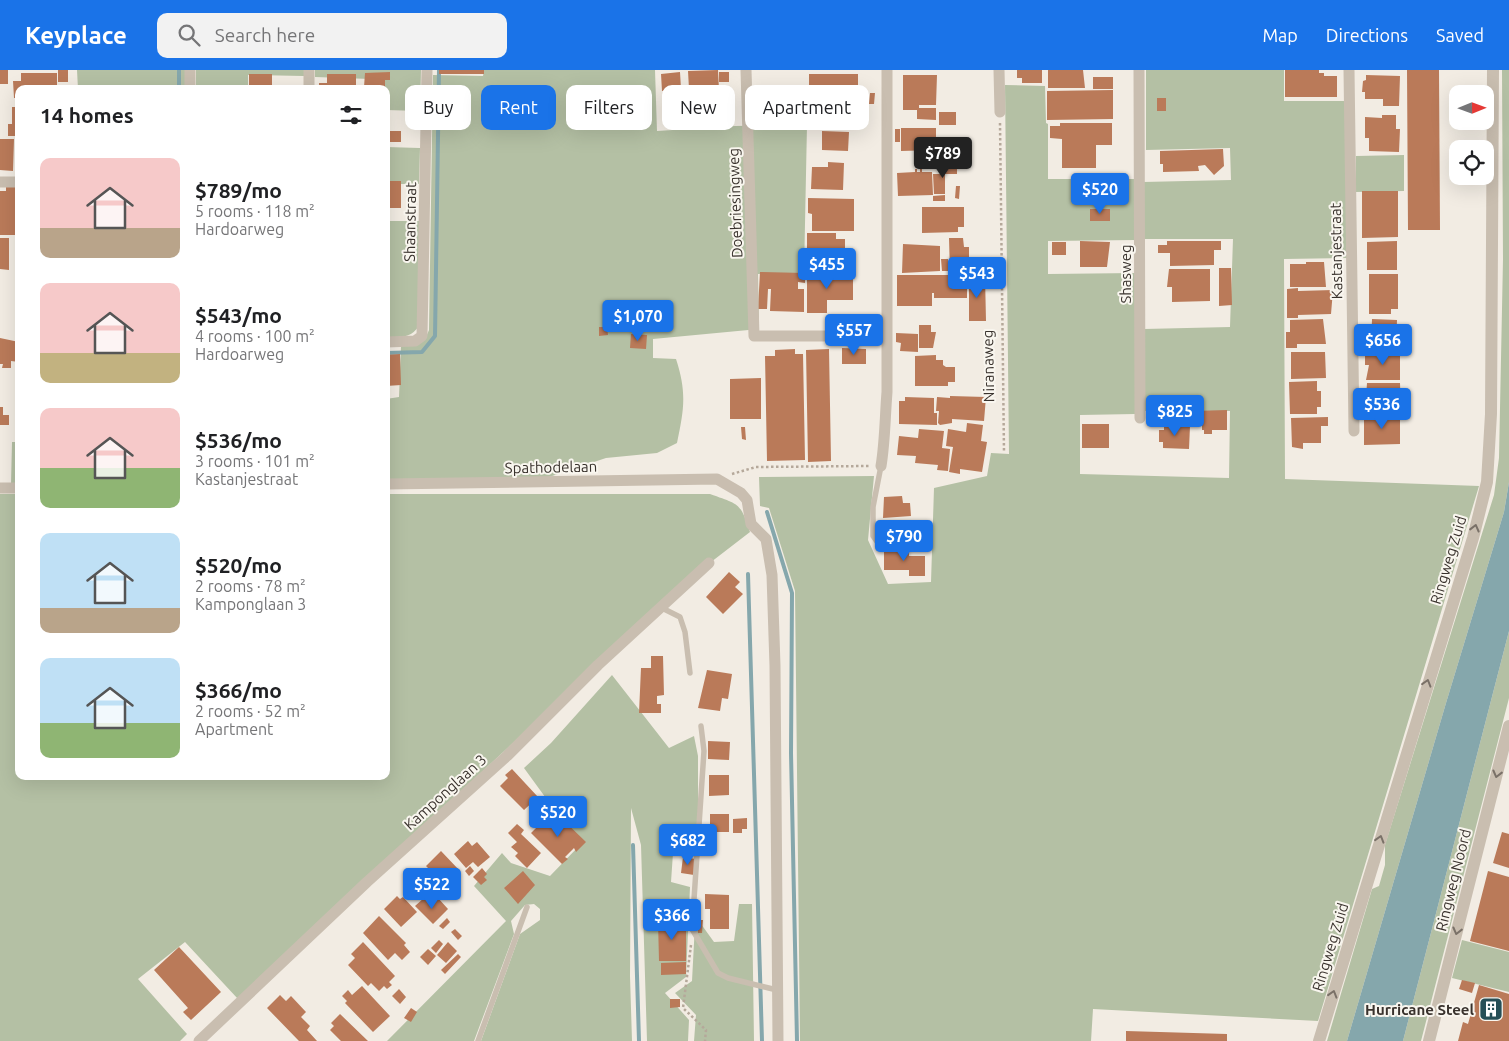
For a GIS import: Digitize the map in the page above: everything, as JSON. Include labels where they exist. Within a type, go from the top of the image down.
[{"type":"street","points":[[190,70],[190,85]]},
{"type":"street","points":[[309,70],[309,85]]},
{"type":"street","name":"Shaanstraat","points":[[390,342],[414,341],[422,336],[427,70]]},
{"type":"street","name":"Doebriesingweg","points":[[746,70],[754,336],[886,336]]},
{"type":"street","points":[[882,466],[886,437],[887,70]]},
{"type":"street","points":[[999,70],[1000,112]]},
{"type":"street","name":"Shasweg","points":[[1139,70],[1140,418]]},
{"type":"street","name":"Kastanjestraat","points":[[1349,70],[1354,431]]},
{"type":"street","name":"Ringweg Zuid","points":[[1319,1041],[1452,599],[1473,538],[1487,482],[1491,414],[1493,70]]},
{"type":"street","points":[[0,182],[15,182]]},
{"type":"street","points":[[717,479],[747,500],[751,524],[766,539],[772,575],[775,666],[778,1041]]},
{"type":"street","name":"Spathodelaan","points":[[390,484],[717,479]]},
{"type":"street","points":[[0,488],[15,488]]},
{"type":"street","name":"Kamponglaan 3","points":[[199,1041],[367,882],[507,756],[598,665],[709,563]]},
{"type":"street","name":"Ringweg Noord","points":[[1429,1041],[1509,726]]},
{"type":"lane","points":[[882,466],[873,507],[873,536],[880,546],[912,549]]},
{"type":"lane","points":[[662,608],[680,617],[685,632],[690,673]]},
{"type":"lane","points":[[701,726],[704,751],[692,928],[718,973],[728,978],[777,990]]},
{"type":"lane","points":[[478,1041],[527,907]]},
{"type":"path","name":"Niranaweg","points":[[1000,112],[1004,452]]},
{"type":"path","points":[[717,479],[744,469],[756,467],[882,466]]},
{"type":"path","points":[[692,928],[688,979],[683,1008],[706,1030],[705,1041]]},
{"type":"green space","points":[[77,70],[185,70],[185,85],[78,85]]},
{"type":"green space","points":[[196,70],[304,70],[304,76],[248,75],[248,85],[196,85]]},
{"type":"green space","points":[[315,70],[421,70],[421,85],[405,85],[405,111],[390,110],[390,85],[370,85],[370,79],[315,77]]},
{"type":"green space","points":[[484,70],[655,70],[657,131],[735,130],[735,126],[745,126],[745,130],[807,130],[804,273],[758,274],[759,329],[653,339],[653,358],[676,359],[682,382],[683,410],[677,443],[657,453],[606,458],[537,481],[390,482],[390,398],[399,397],[401,346],[426,337],[429,330],[432,130],[471,130],[471,85],[433,85],[433,75],[483,76]]},
{"type":"green space","points":[[1146,70],[1284,70],[1284,101],[1345,101],[1347,258],[1284,259],[1285,479],[1479,486],[1318,1021],[1093,1009],[1091,1041],[800,1041],[795,591],[769,508],[760,506],[759,477],[874,476],[868,540],[888,584],[931,582],[934,488],[987,476],[991,453],[1009,454],[1005,85],[1045,86],[1046,123],[1048,124],[1048,179],[1136,179],[1136,240],[1048,241],[1048,274],[1136,273],[1135,414],[1080,415],[1080,474],[1229,478],[1230,411],[1145,411],[1144,329],[1230,327],[1233,239],[1144,239],[1143,182],[1231,180],[1230,148],[1146,150]]},
{"type":"green space","points":[[1502,70],[1509,70],[1509,482],[1504,512],[1347,1041],[1327,1041],[1372,889],[1379,886],[1385,865],[1385,845],[1494,495],[1499,458],[1503,259]]},
{"type":"green space","points":[[390,147],[420,148],[419,184],[390,184]]},
{"type":"green space","points":[[1404,155],[1404,191],[1356,192],[1356,156]]},
{"type":"green space","points":[[390,221],[419,221],[419,326],[408,335],[390,337]]},
{"type":"green space","points":[[12,442],[15,442],[15,484],[11,484]]},
{"type":"green space","points":[[0,494],[15,494],[15,780],[390,780],[390,494],[710,494],[728,500],[741,510],[750,532],[689,579],[238,999],[185,942],[138,979],[187,1034],[180,1041],[0,1041]]},
{"type":"green space","points":[[1509,631],[1509,698],[1421,1041],[1403,1041]]},
{"type":"green space","points":[[612,675],[669,748],[694,736],[698,756],[698,853],[673,853],[671,882],[690,887],[686,977],[665,993],[689,1020],[688,1041],[647,1041],[641,845],[631,808],[630,976],[632,1041],[481,1041],[520,934],[540,920],[540,909],[534,904],[525,905],[511,921],[514,934],[474,1041],[387,1041],[506,921],[474,886],[502,853],[511,863],[550,876],[580,845],[524,768],[551,743]]},
{"type":"green space","points":[[739,904],[752,904],[754,1041],[694,1041],[696,1015],[675,993],[692,981],[695,924],[701,924],[714,942],[734,941]]},
{"type":"green space","points":[[1462,940],[1509,952],[1509,992],[1452,978]]},
{"type":"water","points":[[1509,482],[1509,631],[1403,1041],[1347,1041],[1504,512]]},
{"type":"building","points":[[0,70],[8,70],[8,84],[0,84]]},
{"type":"building","points":[[58,70],[68,70],[68,82],[58,82]]},
{"type":"building","points":[[439,70],[484,70],[484,74],[439,74]]},
{"type":"building","points":[[718,70],[719,85],[689,85],[688,71]]},
{"type":"building","points":[[1017,70],[1042,70],[1042,83],[1022,83],[1022,78],[1017,78]]},
{"type":"building","points":[[1048,70],[1083,70],[1085,88],[1048,88]]},
{"type":"building","points":[[1285,70],[1319,70],[1319,73],[1324,73],[1324,76],[1337,76],[1337,97],[1285,97]]},
{"type":"building","points":[[1407,70],[1439,70],[1440,230],[1408,230]]},
{"type":"building","points":[[390,72],[390,80],[385,80],[385,85],[364,85],[365,73]]},
{"type":"building","points":[[680,72],[681,85],[662,85],[662,91],[661,74]]},
{"type":"building","points":[[719,72],[729,72],[729,82],[719,82]]},
{"type":"building","points":[[21,73],[57,73],[57,85],[15,85],[14,98],[13,81],[21,81]]},
{"type":"building","points":[[249,74],[272,74],[272,85],[249,85]]},
{"type":"building","points":[[327,74],[356,74],[356,85],[319,85],[319,83],[327,83]]},
{"type":"building","points":[[809,74],[858,74],[858,85],[809,85]]},
{"type":"building","points":[[903,75],[937,75],[936,105],[919,105],[919,108],[936,108],[936,120],[917,119],[917,110],[903,110]]},
{"type":"building","points":[[1366,75],[1400,76],[1399,106],[1383,106],[1383,99],[1365,99],[1365,92],[1362,92],[1363,81],[1366,80]]},
{"type":"building","points":[[1093,77],[1113,77],[1113,89],[1093,89]]},
{"type":"building","points":[[1113,90],[1113,119],[1047,120],[1047,91]]},
{"type":"building","points":[[870,93],[875,93],[874,104],[869,104]]},
{"type":"building","points":[[1157,98],[1166,98],[1166,111],[1157,111]]},
{"type":"building","points":[[12,107],[15,107],[15,136],[8,136],[8,124],[12,124]]},
{"type":"building","points":[[939,112],[956,112],[956,125],[939,125]]},
{"type":"building","points":[[1382,115],[1396,115],[1396,129],[1400,129],[1399,152],[1369,151],[1369,138],[1365,138],[1365,117],[1382,118]]},
{"type":"building","points":[[1060,123],[1112,123],[1112,145],[1096,145],[1096,168],[1062,168],[1062,139],[1050,138],[1050,126],[1060,126]]},
{"type":"building","points":[[901,128],[936,128],[936,150],[901,151]]},
{"type":"building","points":[[895,129],[900,129],[900,142],[895,142]]},
{"type":"building","points":[[390,131],[401,131],[401,142],[390,142]]},
{"type":"building","points":[[822,131],[849,132],[848,151],[822,150]]},
{"type":"building","points":[[0,139],[14,139],[13,171],[0,170]]},
{"type":"building","points":[[937,143],[960,143],[960,151],[937,151]]},
{"type":"building","points":[[961,145],[972,145],[972,163],[961,163]]},
{"type":"building","points":[[1223,149],[1224,166],[1214,175],[1205,165],[1198,166],[1199,171],[1163,172],[1163,164],[1160,164],[1160,151]]},
{"type":"building","points":[[933,152],[960,152],[960,164],[933,164]]},
{"type":"building","points":[[828,162],[844,163],[843,190],[811,189],[812,167],[828,167]]},
{"type":"building","points":[[957,166],[957,174],[945,174],[945,194],[934,194],[933,174],[943,174],[942,167]]},
{"type":"building","points":[[915,169],[917,169],[917,172],[920,172],[920,169],[922,169],[922,172],[932,172],[933,195],[898,196],[897,173],[915,172]]},
{"type":"building","points":[[390,181],[401,181],[401,208],[390,208]]},
{"type":"building","points":[[6,184],[15,184],[15,235],[0,235],[0,191],[6,191]]},
{"type":"building","points":[[956,186],[960,186],[959,199],[955,198]]},
{"type":"building","points":[[1362,191],[1398,191],[1398,237],[1362,238]]},
{"type":"building","points":[[945,195],[945,201],[933,201],[933,196]]},
{"type":"building","points":[[808,198],[854,199],[854,231],[812,231],[812,214],[808,213]]},
{"type":"building","points":[[922,207],[964,207],[964,227],[958,227],[958,232],[922,233]]},
{"type":"building","points":[[1090,209],[1110,209],[1110,221],[1090,221]]},
{"type":"building","points":[[807,233],[836,233],[836,239],[845,239],[845,252],[807,252]]},
{"type":"building","points":[[0,238],[9,238],[9,270],[0,269]]},
{"type":"building","points":[[949,238],[963,238],[964,247],[969,247],[969,273],[950,273]]},
{"type":"building","points":[[1080,241],[1110,242],[1107,267],[1080,267]]},
{"type":"building","points":[[1167,241],[1221,241],[1221,250],[1214,250],[1214,265],[1170,266],[1170,253],[1158,253],[1158,245],[1167,245]]},
{"type":"building","points":[[1397,241],[1397,270],[1367,270],[1367,242]]},
{"type":"building","points":[[1052,242],[1066,242],[1066,255],[1052,255]]},
{"type":"building","points":[[903,244],[940,246],[940,271],[902,273]]},
{"type":"building","points":[[807,253],[839,253],[839,258],[845,257],[845,268],[807,268]]},
{"type":"building","points":[[941,259],[948,259],[948,271],[942,271]]},
{"type":"building","points":[[1306,262],[1324,262],[1326,287],[1290,287],[1290,264],[1306,264]]},
{"type":"building","points":[[1219,268],[1231,268],[1232,305],[1219,306]]},
{"type":"building","points":[[1169,269],[1210,269],[1210,301],[1172,302],[1172,287],[1167,287]]},
{"type":"building","points":[[760,272],[805,273],[805,283],[798,282],[798,289],[804,289],[804,312],[770,311],[771,289],[768,289],[767,309],[758,309]]},
{"type":"building","points":[[807,272],[833,272],[833,275],[853,275],[853,300],[827,300],[827,313],[807,313]]},
{"type":"building","points":[[1369,274],[1398,274],[1398,309],[1391,309],[1391,314],[1369,314]]},
{"type":"building","points":[[897,275],[967,275],[967,298],[934,298],[934,293],[932,293],[932,306],[897,306]]},
{"type":"building","points":[[969,276],[985,276],[986,321],[969,321]]},
{"type":"building","points":[[1298,288],[1298,291],[1333,290],[1331,314],[1298,315],[1298,318],[1287,318],[1287,289]]},
{"type":"building","points":[[1323,319],[1326,344],[1297,344],[1297,348],[1286,348],[1286,332],[1290,332],[1290,320]]},
{"type":"building","points":[[1372,319],[1397,320],[1396,346],[1371,346]]},
{"type":"building","points":[[919,325],[931,325],[931,332],[936,332],[933,348],[919,348]]},
{"type":"building","points":[[599,327],[607,327],[608,335],[599,336]]},
{"type":"building","points":[[896,333],[918,334],[918,352],[900,351],[901,343],[896,342]]},
{"type":"building","points":[[631,334],[647,335],[646,349],[630,348]]},
{"type":"building","points":[[0,338],[15,341],[15,362],[11,361],[11,368],[2,368],[3,364],[0,364]]},
{"type":"building","points":[[842,348],[866,349],[866,364],[842,364]]},
{"type":"building","points":[[795,349],[795,354],[803,354],[805,460],[767,461],[765,356],[775,356],[775,350]]},
{"type":"building","points":[[829,349],[831,461],[808,462],[806,350]]},
{"type":"building","points":[[1291,352],[1325,352],[1326,378],[1291,379]]},
{"type":"building","points":[[1365,352],[1400,353],[1400,380],[1366,380],[1369,365],[1365,365]]},
{"type":"building","points":[[400,354],[401,385],[390,386],[390,355]]},
{"type":"building","points":[[936,355],[936,360],[943,360],[943,365],[946,367],[955,367],[955,382],[948,382],[948,386],[915,386],[915,356]]},
{"type":"building","points":[[761,378],[761,419],[730,419],[730,379]]},
{"type":"building","points":[[1317,381],[1317,391],[1321,391],[1321,407],[1317,407],[1317,414],[1290,414],[1289,382]]},
{"type":"building","points":[[1367,383],[1400,383],[1401,411],[1365,412]]},
{"type":"building","points":[[950,396],[986,397],[984,421],[952,419],[952,423],[940,425],[938,423],[939,411],[936,411],[937,397],[950,398]]},
{"type":"building","points":[[905,397],[934,398],[934,413],[937,413],[937,425],[899,424],[899,401],[905,401]]},
{"type":"building","points":[[0,407],[3,407],[3,415],[9,415],[9,425],[0,425]]},
{"type":"building","points":[[1227,410],[1227,430],[1212,430],[1212,434],[1204,434],[1202,418],[1194,418],[1194,411]]},
{"type":"building","points":[[1364,416],[1400,416],[1400,444],[1364,445]]},
{"type":"building","points":[[1328,417],[1328,426],[1321,426],[1321,443],[1303,443],[1303,449],[1292,447],[1291,418]]},
{"type":"building","points":[[967,423],[983,425],[981,441],[987,442],[982,472],[960,469],[960,474],[949,472],[953,447],[946,446],[948,429],[966,432]]},
{"type":"building","points":[[1082,424],[1109,424],[1109,448],[1082,448]]},
{"type":"building","points":[[1164,425],[1190,426],[1189,449],[1163,448],[1163,442],[1159,442],[1159,430],[1164,430]]},
{"type":"building","points":[[741,427],[745,427],[746,440],[742,439]]},
{"type":"building","points":[[919,429],[944,431],[942,448],[950,449],[948,471],[937,470],[938,465],[915,463],[916,456],[897,455],[899,436],[918,438]]},
{"type":"building","points":[[902,496],[903,503],[910,503],[911,516],[883,518],[884,497]]},
{"type":"building","points":[[884,550],[909,550],[909,556],[925,556],[925,576],[909,576],[909,570],[884,570]]},
{"type":"building","points":[[729,572],[740,582],[735,587],[743,594],[723,614],[706,597]]},
{"type":"building","points":[[651,656],[663,656],[664,695],[657,696],[657,704],[661,704],[661,713],[639,713],[641,668],[651,668]]},
{"type":"building","points":[[707,670],[732,674],[728,699],[722,698],[720,711],[698,708]]},
{"type":"building","points":[[708,741],[730,742],[729,760],[708,759]]},
{"type":"building","points":[[512,769],[538,797],[524,810],[500,786],[508,778],[505,775]]},
{"type":"building","points":[[709,775],[729,775],[729,795],[709,796]]},
{"type":"building","points":[[557,814],[586,842],[576,852],[574,848],[565,857],[568,859],[562,864],[531,833],[546,818],[549,821]]},
{"type":"building","points":[[710,814],[729,814],[729,832],[710,832]]},
{"type":"building","points":[[747,818],[747,829],[742,829],[742,833],[733,833],[733,819]]},
{"type":"building","points":[[517,824],[524,830],[521,834],[541,853],[527,868],[515,856],[518,853],[511,847],[517,842],[508,833]]},
{"type":"building","points":[[1502,832],[1509,834],[1509,868],[1493,863]]},
{"type":"building","points":[[468,841],[472,846],[477,842],[490,857],[478,867],[473,862],[466,868],[454,854]]},
{"type":"building","points":[[441,851],[460,871],[445,885],[426,866]]},
{"type":"building","points":[[683,857],[696,859],[694,875],[681,873]]},
{"type":"building","points":[[470,866],[474,871],[469,876],[465,871]]},
{"type":"building","points":[[482,868],[487,874],[484,877],[487,880],[481,885],[473,877]]},
{"type":"building","points":[[523,871],[535,885],[518,904],[504,888]]},
{"type":"building","points":[[1488,871],[1509,877],[1509,951],[1470,941]]},
{"type":"building","points":[[452,880],[460,888],[454,895],[446,887]]},
{"type":"building","points":[[705,894],[729,895],[729,929],[710,929],[710,909],[705,909]]},
{"type":"building","points":[[397,896],[400,899],[403,897],[417,912],[401,927],[384,909]]},
{"type":"building","points":[[424,898],[430,905],[438,898],[448,909],[433,924],[415,906]]},
{"type":"building","points":[[379,916],[406,943],[404,945],[410,952],[402,960],[395,953],[388,960],[363,933]]},
{"type":"building","points":[[447,918],[450,922],[443,929],[439,926]]},
{"type":"building","points":[[686,920],[686,961],[659,961],[658,921]]},
{"type":"building","points":[[698,920],[703,920],[702,933],[698,933]]},
{"type":"building","points":[[455,929],[462,936],[458,940],[451,932]]},
{"type":"building","points":[[439,940],[443,944],[436,953],[431,948]]},
{"type":"building","points":[[363,942],[395,976],[389,982],[392,985],[387,989],[384,986],[379,991],[371,983],[368,986],[348,965],[355,958],[351,954]]},
{"type":"building","points":[[448,942],[457,951],[446,963],[437,955]]},
{"type":"building","points":[[179,947],[221,992],[191,1020],[183,1012],[188,1008],[154,970]]},
{"type":"building","points":[[428,949],[436,956],[428,965],[420,957]]},
{"type":"building","points":[[458,954],[461,957],[445,974],[441,970]]},
{"type":"building","points":[[686,962],[686,974],[661,975],[661,963]]},
{"type":"building","points":[[1462,980],[1475,983],[1472,993],[1459,989]]},
{"type":"building","name":"Hurricane Steel","points":[[1479,985],[1509,994],[1509,1041],[1458,1041],[1463,1022],[1468,1024]]},
{"type":"building","points":[[362,986],[390,1016],[373,1032],[345,1003],[347,1001],[342,996],[348,990],[352,995]]},
{"type":"building","points":[[399,989],[406,997],[400,1004],[392,996]]},
{"type":"building","points":[[280,995],[286,1001],[291,996],[306,1012],[301,1017],[310,1026],[307,1030],[317,1041],[299,1041],[267,1008]]},
{"type":"building","points":[[670,999],[680,999],[680,1007],[670,1008]]},
{"type":"building","points":[[411,1008],[417,1012],[411,1022],[404,1018]]},
{"type":"building","points":[[340,1014],[368,1041],[341,1041],[330,1030],[334,1026],[331,1023]]},
{"type":"building","points":[[1126,1031],[1227,1034],[1227,1041],[1126,1041]]},
{"type":"waterway","points":[[179,70],[179,85]]},
{"type":"waterway","points":[[390,353],[422,352],[435,336],[439,70]]},
{"type":"waterway","points":[[767,512],[792,593],[791,753],[797,1041]]},
{"type":"waterway","points":[[748,574],[762,1041]]},
{"type":"waterway","points":[[633,845],[639,1041]]},
{"type":"place","name":"Hurricane Steel","points":[[1491,1009]]}]
